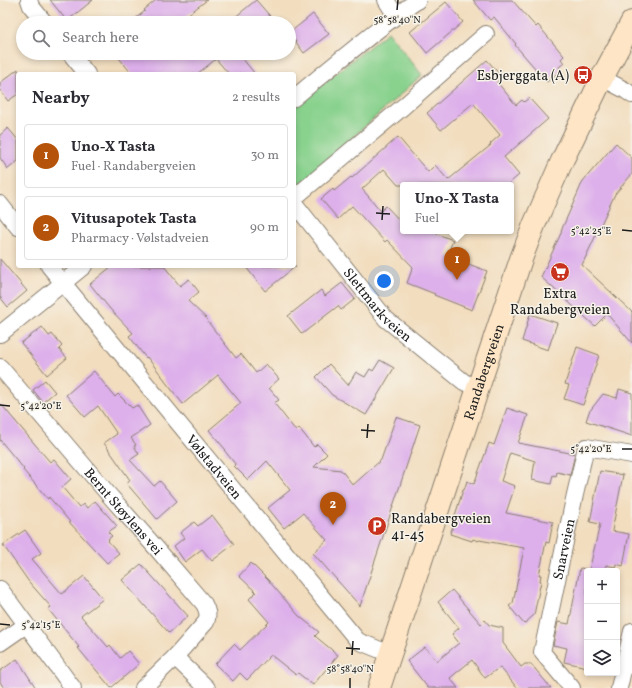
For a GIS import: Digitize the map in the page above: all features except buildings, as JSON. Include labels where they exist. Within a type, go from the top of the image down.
[{"type":"main road","name":"Randabergveien","points":[[379,688],[478,388],[534,225],[559,167],[602,78],[632,22]]},
{"type":"street","points":[[29,0],[31,6],[39,16]]},
{"type":"street","points":[[386,0],[396,16]]},
{"type":"street","points":[[296,96],[418,0]]},
{"type":"street","points":[[296,196],[404,106],[486,34]]},
{"type":"street","points":[[76,60],[85,72]]},
{"type":"street","points":[[602,78],[632,95]]},
{"type":"street","points":[[0,204],[16,224]]},
{"type":"street","name":"Slettmarkveien","points":[[296,206],[386,319],[464,382],[478,388]]},
{"type":"street","name":"Vølstadveien","points":[[51,268],[358,641],[390,654]]},
{"type":"street","points":[[0,334],[82,268]]},
{"type":"street","name":"Bernt Støylens vei","points":[[0,367],[204,604],[208,614],[206,622],[175,657],[143,688]]},
{"type":"street","name":"Snarveien","points":[[572,688],[542,652],[586,447],[632,455]]},
{"type":"street","points":[[0,589],[73,688]]},
{"type":"street","points":[[0,643],[26,625]]},
{"type":"street","points":[[619,688],[632,631]]},
{"type":"street","points":[[175,657],[207,688]]},
{"type":"green space","points":[[388,32],[422,75],[301,184],[296,178],[296,106]]},
{"type":"place","name":"Esbjerggata (A)","points":[[583,75]]},
{"type":"place","name":"Extra Randabergveien","points":[[560,272]]},
{"type":"place","name":"Uno-X Tasta","points":[[457,280]]},
{"type":"place","name":"Vitusapotek Tasta","points":[[333,525]]},
{"type":"place","name":"Randabergveien 41-45","points":[[377,526]]}]
